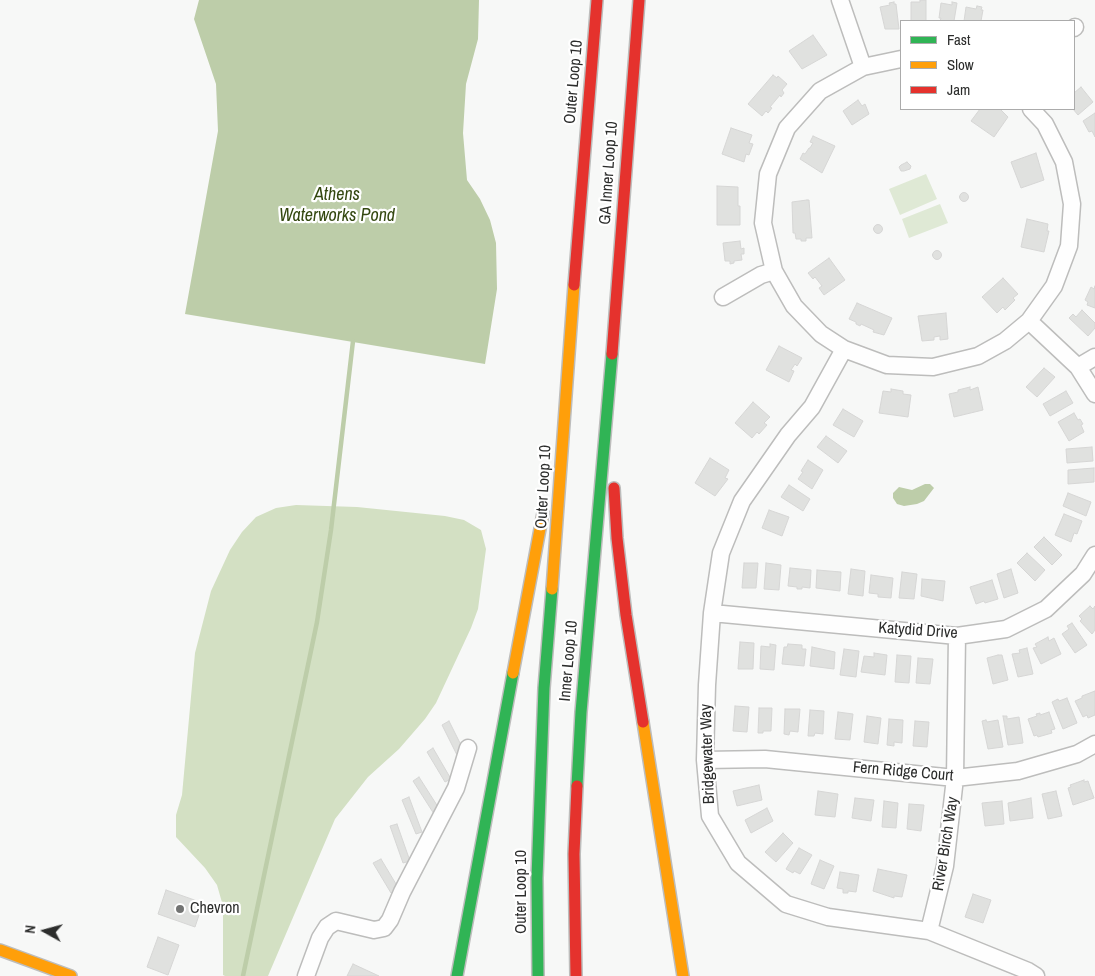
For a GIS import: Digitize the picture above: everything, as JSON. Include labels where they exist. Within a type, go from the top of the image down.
[{"type":"highway","name":"Outer Loop 10","points":[[538,976],[537,878],[544,688],[597,0]]},
{"type":"highway","name":"GA Inner Loop 10","points":[[612,349],[639,0]]},
{"type":"highway","points":[[612,349],[614,462]]},
{"type":"highway","name":"Inner Loop 10","points":[[576,976],[574,854],[581,712],[612,349]]},
{"type":"highway","points":[[457,976],[566,383]]},
{"type":"highway","points":[[614,479],[617,538],[626,615],[683,976]]},
{"type":"highway","points":[[0,950],[71,976]]},
{"type":"street","points":[[840,0],[863,67]]},
{"type":"street","points":[[900,59],[863,67],[820,91],[787,128],[768,174],[763,223],[774,271],[794,306],[821,334],[844,349],[887,365],[933,367],[978,356],[1005,341],[1029,321],[1054,286],[1069,246],[1072,204],[1064,162],[1045,124],[1032,110]]},
{"type":"street","points":[[723,298],[761,275],[774,271]]},
{"type":"street","points":[[1029,321],[1078,367],[1095,394]]},
{"type":"street","name":"Bridgewater Way","points":[[844,349],[812,407],[788,434],[742,501],[721,553],[712,613],[707,685],[706,760],[710,816],[738,863],[786,904],[828,917],[929,931],[1028,970],[1036,976]]},
{"type":"street","points":[[1078,367],[1095,357]]},
{"type":"street","name":"Katydid Drive","points":[[712,613],[957,636],[1006,629],[1046,609],[1083,574],[1095,555]]},
{"type":"street","name":"River Birch Way","points":[[929,931],[945,866],[955,778],[957,636]]},
{"type":"street","name":"Fern Ridge Court","points":[[706,760],[766,759],[955,778],[1018,771],[1077,754],[1095,744]]},
{"type":"street","points":[[306,976],[320,938],[328,927],[336,921],[379,929],[384,928],[390,920],[402,892],[456,788],[468,748]]},
{"type":"shaded area","points":[[926,174],[937,199],[900,215],[889,189]]},
{"type":"shaded area","points":[[940,204],[948,223],[909,238],[902,219]]},
{"type":"shaded area","points":[[296,505],[357,507],[445,516],[464,520],[481,530],[486,549],[478,609],[436,703],[399,749],[368,777],[335,819],[268,976],[225,976],[223,975],[223,906],[217,885],[205,868],[176,837],[176,815],[182,795],[195,653],[211,591],[230,550],[242,532],[256,517],[276,508]]},
{"type":"water","name":"Athens Waterworks Pond","points":[[199,0],[479,0],[478,39],[466,84],[463,133],[467,180],[480,199],[490,220],[496,243],[497,289],[485,364],[185,314],[218,131],[216,84],[194,19]]},
{"type":"water","points":[[925,484],[930,484],[934,488],[924,501],[904,506],[897,504],[893,498],[893,493],[899,487],[912,490]]},
{"type":"building","points":[[920,0],[926,0],[926,20],[911,20],[911,2],[920,2]]},
{"type":"building","points":[[894,2],[896,4],[899,29],[885,29],[880,7]]},
{"type":"building","points":[[952,2],[957,3],[954,20],[940,20],[941,3],[952,5]]},
{"type":"building","points":[[977,6],[982,7],[981,20],[964,20],[966,7],[976,9]]},
{"type":"building","points":[[813,35],[827,55],[802,69],[789,51]]},
{"type":"building","points":[[773,75],[777,78],[778,76],[787,84],[782,90],[784,93],[781,97],[780,95],[770,107],[772,108],[768,113],[766,111],[762,116],[748,104]]},
{"type":"building","points":[[1081,87],[1093,102],[1078,115],[1074,110],[1075,92]]},
{"type":"building","points":[[858,100],[862,106],[865,104],[869,114],[852,125],[843,111]]},
{"type":"building","points":[[979,110],[1001,110],[1008,117],[994,137],[971,121]]},
{"type":"building","points":[[1095,113],[1095,137],[1092,131],[1089,132],[1083,121]]},
{"type":"building","points":[[731,128],[752,135],[749,143],[753,144],[749,155],[746,154],[744,162],[722,154]]},
{"type":"building","points":[[813,136],[835,146],[822,173],[800,159],[813,143],[810,142]]},
{"type":"building","points":[[1036,153],[1044,180],[1021,188],[1011,162]]},
{"type":"building","points":[[907,162],[911,166],[910,169],[901,171],[899,167]]},
{"type":"building","points":[[717,186],[738,187],[740,225],[717,225]]},
{"type":"building","points":[[964,192],[969,197],[964,202],[959,197]]},
{"type":"building","points":[[809,200],[812,238],[806,238],[806,241],[801,241],[801,239],[796,239],[795,233],[793,233],[792,202]]},
{"type":"building","points":[[1027,219],[1048,224],[1047,231],[1049,231],[1044,252],[1021,247]]},
{"type":"building","points":[[878,225],[882,229],[878,233],[874,229]]},
{"type":"building","points":[[740,241],[741,249],[744,248],[744,254],[741,254],[742,260],[734,261],[734,263],[730,264],[730,261],[725,261],[723,243]]},
{"type":"building","points":[[937,250],[942,255],[937,260],[932,255]]},
{"type":"building","points":[[829,258],[845,280],[824,295],[819,288],[822,286],[815,277],[813,279],[808,273]]},
{"type":"building","points":[[1003,278],[1018,294],[1005,310],[1003,307],[997,313],[982,297]]},
{"type":"building","points":[[1095,286],[1095,308],[1087,305],[1088,302],[1085,300],[1091,287],[1094,289]]},
{"type":"building","points":[[857,303],[892,318],[884,335],[873,332],[874,330],[861,324],[860,326],[849,319]]},
{"type":"building","points":[[1082,310],[1095,323],[1095,328],[1088,336],[1069,318],[1073,314],[1076,317]]},
{"type":"building","points":[[946,313],[948,339],[940,340],[940,336],[934,337],[934,340],[922,341],[918,316]]},
{"type":"building","points":[[779,346],[802,358],[797,366],[795,364],[791,370],[794,371],[789,382],[766,370]]},
{"type":"building","points":[[1044,368],[1055,377],[1037,397],[1026,387]]},
{"type":"building","points":[[970,387],[970,390],[978,387],[983,410],[954,417],[949,394]]},
{"type":"building","points":[[891,389],[903,391],[903,394],[911,395],[908,417],[879,413],[883,391],[891,392]]},
{"type":"building","points":[[1066,391],[1073,403],[1050,416],[1043,404]]},
{"type":"building","points":[[753,402],[770,417],[764,423],[767,425],[759,434],[757,432],[752,438],[735,423]]},
{"type":"building","points":[[843,409],[863,421],[854,437],[833,425]]},
{"type":"building","points":[[1074,413],[1083,424],[1081,425],[1084,432],[1069,441],[1058,422]]},
{"type":"building","points":[[826,436],[847,451],[838,463],[817,447]]},
{"type":"building","points":[[1092,447],[1093,461],[1067,463],[1066,449]]},
{"type":"building","points":[[710,458],[729,470],[725,478],[728,479],[715,496],[695,483]]},
{"type":"building","points":[[808,460],[823,470],[812,489],[798,479]]},
{"type":"building","points":[[1094,468],[1094,482],[1068,484],[1068,470]]},
{"type":"building","points":[[789,485],[810,499],[803,511],[781,497]]},
{"type":"building","points":[[1068,493],[1091,502],[1086,516],[1063,506]]},
{"type":"building","points":[[769,510],[789,517],[782,536],[762,528]]},
{"type":"building","points":[[1064,514],[1082,521],[1077,534],[1074,533],[1071,542],[1055,535]]},
{"type":"building","points":[[1044,537],[1062,555],[1052,565],[1034,547]]},
{"type":"building","points":[[1027,553],[1045,570],[1035,581],[1017,563]]},
{"type":"building","points":[[744,563],[758,563],[756,588],[742,588]]},
{"type":"building","points":[[766,563],[781,565],[779,590],[764,589]]},
{"type":"building","points":[[790,568],[811,570],[810,588],[802,587],[802,589],[797,589],[797,587],[788,586]]},
{"type":"building","points":[[851,569],[865,571],[863,596],[848,594]]},
{"type":"building","points":[[1011,569],[1018,593],[1004,598],[997,574]]},
{"type":"building","points":[[817,570],[841,572],[840,591],[816,588]]},
{"type":"building","points":[[902,572],[917,574],[914,599],[899,598]]},
{"type":"building","points":[[871,575],[893,578],[891,598],[878,597],[878,594],[869,593]]},
{"type":"building","points":[[922,579],[945,581],[943,601],[921,596]]},
{"type":"building","points":[[992,580],[998,599],[976,604],[970,587]]},
{"type":"building","points":[[1090,606],[1093,609],[1095,606],[1095,630],[1092,634],[1080,621],[1082,619],[1079,616]]},
{"type":"building","points":[[1072,623],[1087,645],[1075,653],[1062,634],[1069,629],[1067,626]]},
{"type":"building","points":[[1048,637],[1049,641],[1054,638],[1061,654],[1041,664],[1033,648],[1037,647],[1035,644]]},
{"type":"building","points":[[740,642],[754,643],[753,669],[738,669]]},
{"type":"building","points":[[770,644],[776,645],[774,670],[760,669],[761,646],[770,647]]},
{"type":"building","points":[[788,644],[802,645],[802,649],[806,649],[804,666],[782,664],[784,647],[787,647]]},
{"type":"building","points":[[812,647],[835,652],[834,669],[810,666]]},
{"type":"building","points":[[1027,648],[1033,674],[1018,677],[1012,654],[1020,653],[1019,650]]},
{"type":"building","points":[[844,649],[859,651],[856,677],[840,675]]},
{"type":"building","points":[[874,653],[887,655],[885,675],[861,672],[864,656],[874,657]]},
{"type":"building","points":[[897,655],[911,656],[909,683],[895,682]]},
{"type":"building","points":[[1002,655],[1008,680],[993,684],[987,658]]},
{"type":"building","points":[[918,658],[933,659],[930,684],[916,683]]},
{"type":"building","points":[[1095,691],[1095,715],[1088,718],[1087,715],[1083,717],[1075,701]]},
{"type":"building","points":[[1067,698],[1077,723],[1063,729],[1052,702]]},
{"type":"building","points":[[735,706],[749,707],[747,732],[733,731]]},
{"type":"building","points":[[759,708],[772,708],[771,731],[758,733]]},
{"type":"building","points":[[785,709],[800,709],[798,732],[790,731],[789,735],[784,734]]},
{"type":"building","points":[[810,710],[824,711],[823,734],[815,733],[814,736],[808,736]]},
{"type":"building","points":[[838,712],[853,714],[850,740],[835,739]]},
{"type":"building","points":[[1049,712],[1055,729],[1051,730],[1052,733],[1038,737],[1037,735],[1034,736],[1028,719],[1037,716],[1036,714],[1040,713],[1040,715]]},
{"type":"building","points":[[867,716],[881,718],[878,744],[864,742]]},
{"type":"building","points":[[1003,716],[1007,716],[1007,719],[1019,717],[1023,743],[1008,745]]},
{"type":"building","points":[[889,719],[903,720],[902,743],[894,742],[894,746],[887,745]]},
{"type":"building","points":[[986,720],[987,722],[998,720],[1003,747],[988,749],[982,721]]},
{"type":"building","points":[[449,721],[464,751],[457,755],[442,725]]},
{"type":"building","points":[[915,721],[929,722],[927,747],[913,746]]},
{"type":"building","points":[[433,748],[451,779],[445,782],[427,752]]},
{"type":"building","points":[[419,777],[440,810],[434,814],[413,781]]},
{"type":"building","points":[[1084,780],[1084,782],[1088,781],[1094,798],[1073,805],[1068,788],[1071,787],[1070,785]]},
{"type":"building","points":[[759,785],[762,800],[737,806],[733,791]]},
{"type":"building","points":[[818,791],[838,794],[835,817],[815,815]]},
{"type":"building","points":[[1056,791],[1062,816],[1048,819],[1042,794]]},
{"type":"building","points":[[409,797],[422,832],[416,834],[402,800]]},
{"type":"building","points":[[855,798],[874,800],[871,821],[852,818]]},
{"type":"building","points":[[1031,798],[1033,818],[1010,821],[1008,803]]},
{"type":"building","points":[[884,801],[898,803],[896,828],[882,827]]},
{"type":"building","points":[[1002,801],[1004,824],[985,826],[982,803]]},
{"type":"building","points":[[909,804],[924,805],[921,831],[907,829]]},
{"type":"building","points":[[767,808],[773,821],[751,833],[745,820]]},
{"type":"building","points":[[397,824],[410,861],[403,863],[390,826]]},
{"type":"building","points":[[783,833],[793,843],[776,862],[765,852]]},
{"type":"building","points":[[799,848],[812,855],[800,874],[786,869]]},
{"type":"building","points":[[381,859],[399,889],[391,893],[373,863]]},
{"type":"building","points":[[820,860],[834,866],[824,889],[811,884]]},
{"type":"building","points":[[878,869],[907,875],[902,897],[894,896],[894,898],[873,891]]},
{"type":"building","points":[[840,872],[859,875],[856,892],[848,891],[848,893],[843,893],[843,889],[837,888]]},
{"type":"building","name":"Chevron","points":[[166,890],[203,903],[195,927],[158,914]]},
{"type":"building","points":[[973,894],[991,900],[983,923],[965,917]]},
{"type":"building","name":"Chevron","points":[[158,937],[179,945],[168,975],[147,967]]},
{"type":"building","points":[[353,964],[379,976],[347,976]]},
{"type":"waterway","points":[[243,976],[317,622],[331,530],[353,341]]},
{"type":"traffic: fast","points":[[577,786],[581,712],[612,354]]},
{"type":"traffic: fast","points":[[538,976],[537,878],[544,688],[552,589]]},
{"type":"traffic: fast","points":[[457,976],[513,673]]},
{"type":"traffic: slow","points":[[552,589],[574,285]]},
{"type":"traffic: slow","points":[[513,673],[543,513]]},
{"type":"traffic: slow","points":[[643,722],[683,976]]},
{"type":"traffic: slow","points":[[0,950],[71,976]]},
{"type":"traffic: jam","points":[[574,285],[597,0]]},
{"type":"traffic: jam","points":[[612,354],[639,0]]},
{"type":"traffic: jam","points":[[614,488],[617,538],[626,615],[643,722]]},
{"type":"traffic: jam","points":[[576,976],[574,854],[577,786]]},
{"type":"place","name":"Chevron","points":[[180,909]]}]
